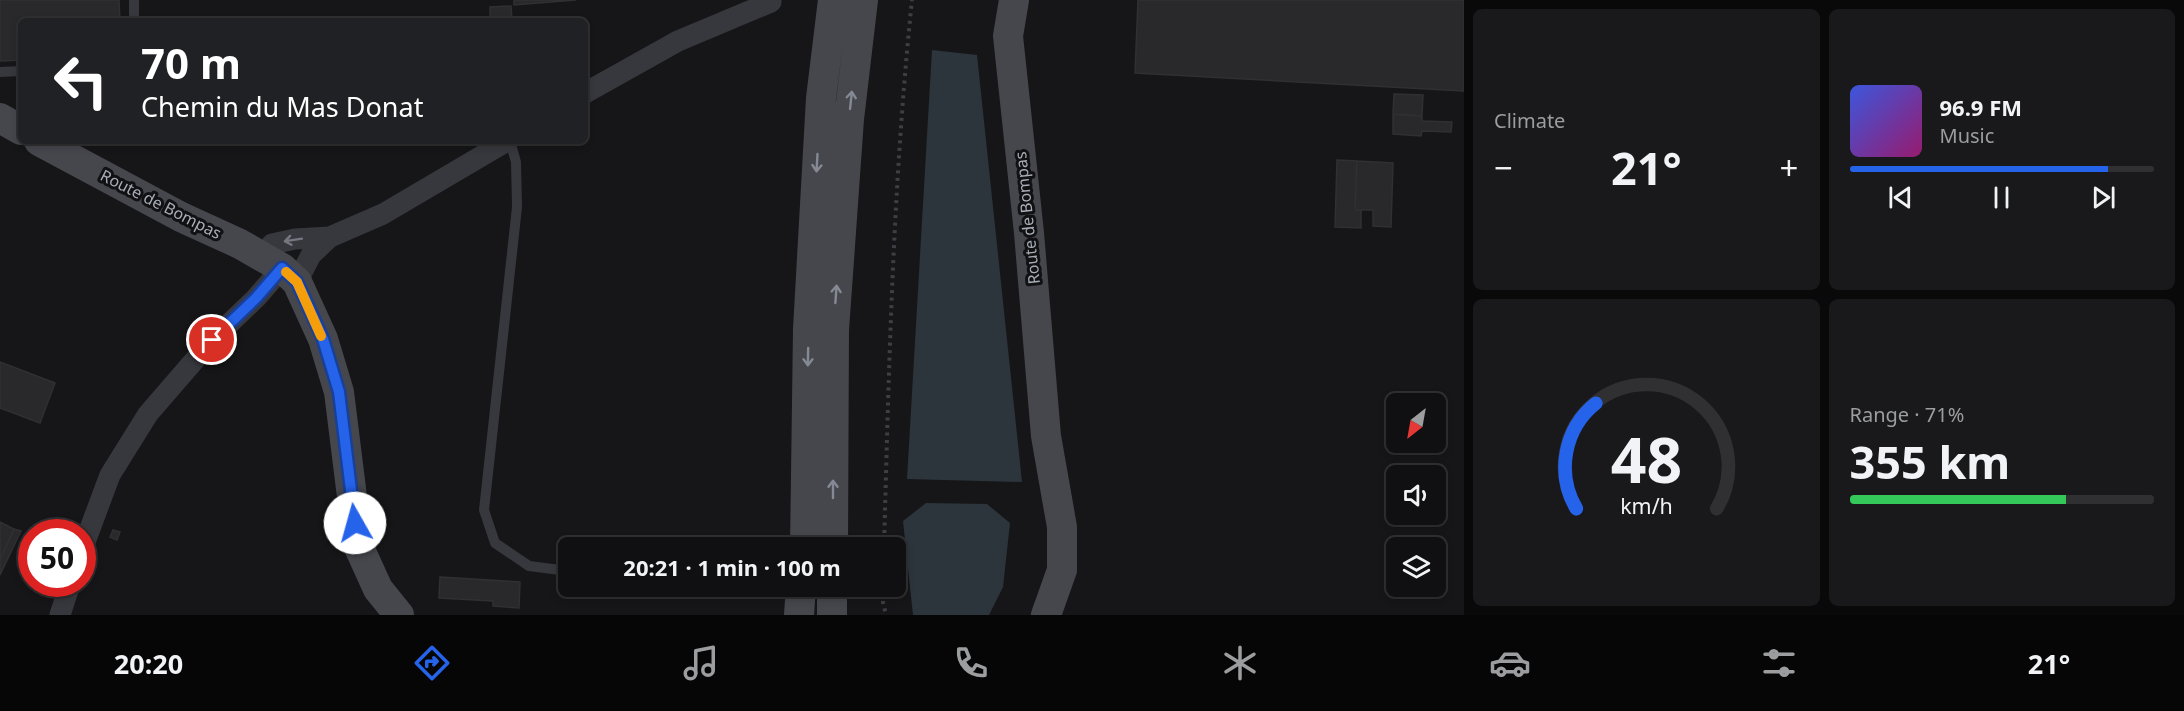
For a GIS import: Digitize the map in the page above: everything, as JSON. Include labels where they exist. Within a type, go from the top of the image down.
[{"type":"main road","points":[[805,537],[808,329],[821,98],[833,0]]},
{"type":"main road","points":[[833,537],[834,330],[849,119],[862,0]]},
{"type":"main road","name":"Route de Bompas","points":[[1014,0],[1008,36],[1029,234],[1046,436],[1046,524],[1042,567],[1032,606],[1027,615]]},
{"type":"main road","points":[[0,118],[18,128]]},
{"type":"main road","name":"Route de Bompas","points":[[45,144],[181,217],[240,244],[280,269]]},
{"type":"main road","points":[[280,269],[323,339],[339,392],[358,545],[378,589],[399,615]]},
{"type":"main road","name":"Route de Bompas","points":[[1046,436],[1062,527],[1062,570],[1046,615]]},
{"type":"main road","points":[[799,615],[800,597]]},
{"type":"main road","points":[[832,597],[832,615]]},
{"type":"street","points":[[588,91],[678,41],[771,2]]},
{"type":"street","points":[[94,519],[110,475],[148,414],[212,340],[256,298],[280,269],[311,255],[330,237],[383,214],[503,144]]},
{"type":"street","points":[[280,269],[272,244],[295,239],[330,237]]},
{"type":"street","points":[[60,615],[66,597]]},
{"type":"lane","points":[[134,0],[134,18]]},
{"type":"lane","points":[[0,72],[18,71]]},
{"type":"lane","points":[[509,144],[516,162],[517,207],[484,510],[495,543],[529,566],[558,570]]},
{"type":"path","points":[[884,537],[889,356],[902,91],[912,0]]},
{"type":"path","points":[[883,597],[886,615]]},
{"type":"shaded area","points":[[932,50],[977,55],[1022,482],[907,479]]},
{"type":"shaded area","points":[[926,503],[987,504],[1010,523],[1003,587],[989,615],[913,615],[903,521]]},
{"type":"building","points":[[0,0],[119,0],[120,18],[18,18],[18,60],[0,61]]},
{"type":"building","points":[[514,0],[576,0],[514,5]]},
{"type":"building","points":[[1138,0],[1464,0],[1464,91],[1135,73]]},
{"type":"building","points":[[511,6],[512,18],[490,18],[490,7]]},
{"type":"building","points":[[1394,94],[1423,95],[1422,116],[1393,114]]},
{"type":"building","points":[[1393,114],[1422,116],[1422,121],[1452,122],[1451,132],[1422,131],[1421,136],[1393,134]]},
{"type":"building","points":[[1337,160],[1357,161],[1355,210],[1361,210],[1361,228],[1335,227]]},
{"type":"building","points":[[1357,161],[1393,163],[1391,227],[1373,226],[1373,210],[1355,210]]},
{"type":"building","points":[[0,362],[55,383],[40,423],[0,408]]},
{"type":"building","points":[[0,522],[14,529],[0,560]]},
{"type":"building","points":[[14,529],[18,530],[18,537],[0,575],[0,560]]},
{"type":"building","points":[[113,530],[120,532],[117,540],[110,537]]},
{"type":"building","points":[[440,577],[520,582],[519,608],[493,606],[493,601],[439,598]]},
{"type":"slow traffic","points":[[286,272],[297,282],[321,336]]},
{"type":"route","points":[[212,340],[256,298],[282,268],[297,282],[323,339],[339,392],[355,523]]}]
